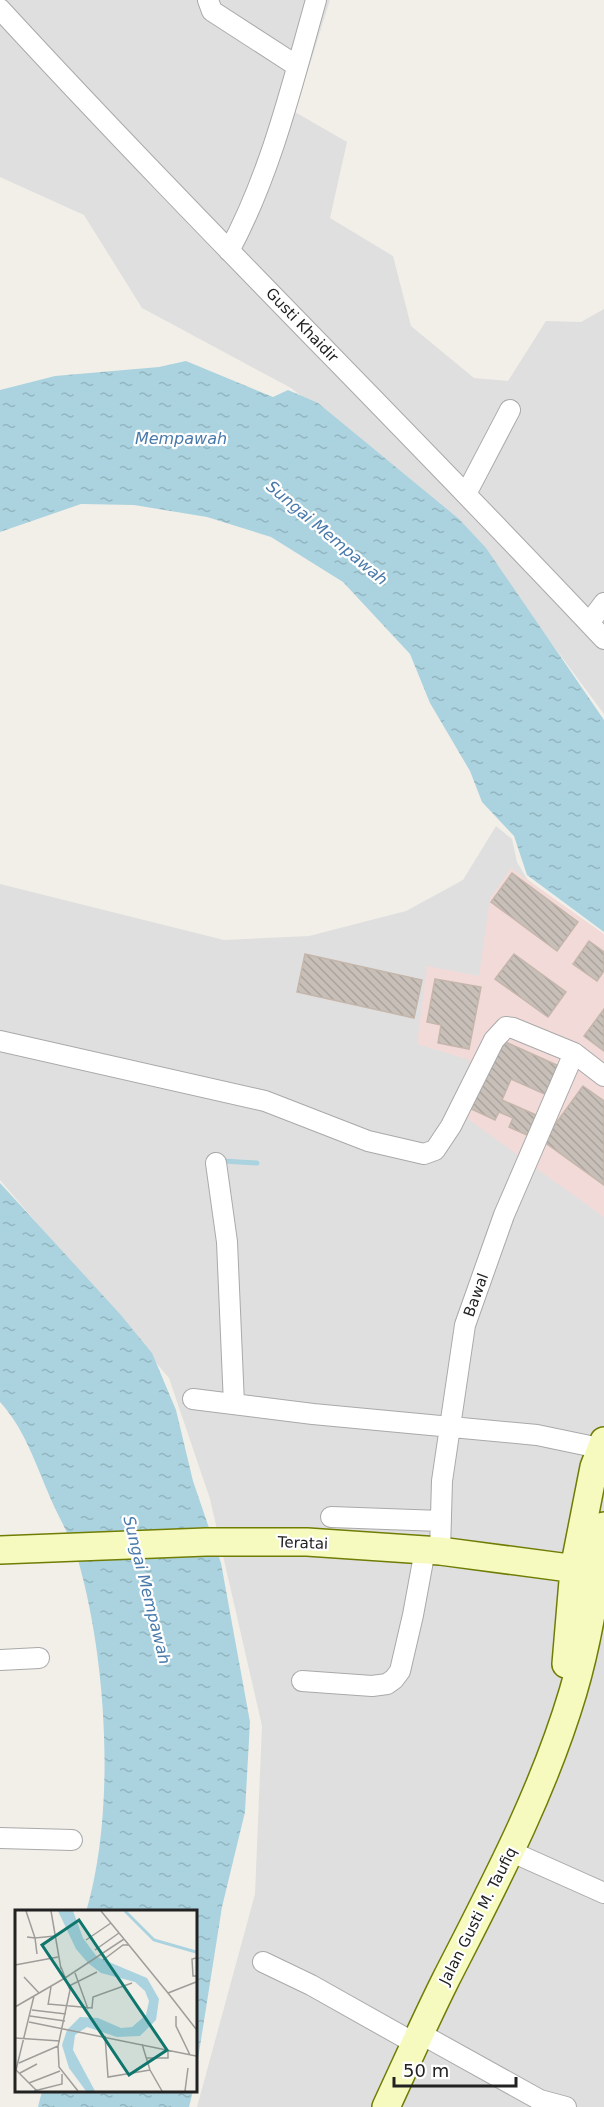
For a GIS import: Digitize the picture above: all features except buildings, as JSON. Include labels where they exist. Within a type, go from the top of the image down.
[{"type":"main road","name":"Jalan Gusti M. Taufiq","points":[[592,1571],[603,1446]]},
{"type":"main road","name":"Jalan Gusti M. Taufiq","points":[[386,2107],[512,1852],[540,1788],[562,1722],[592,1571],[604,1526]]},
{"type":"main road","name":"Teratai","points":[[0,1550],[206,1542],[307,1542],[433,1551],[592,1571]]},
{"type":"street","points":[[208,0],[212,11],[297,66]]},
{"type":"street","points":[[229,251],[255,196],[316,0]]},
{"type":"street","name":"Gusti Khaidir","points":[[0,9],[229,251],[604,639]]},
{"type":"street","points":[[466,494],[510,410]]},
{"type":"street","points":[[589,623],[604,603]]},
{"type":"street","points":[[0,1041],[265,1101],[368,1141],[424,1154],[435,1150],[451,1126],[494,1040],[506,1027],[574,1053],[604,1076]]},
{"type":"street","name":"Bawal","points":[[302,1682],[372,1686],[387,1684],[400,1671],[413,1616],[441,1521],[442,1481],[465,1325],[504,1215],[574,1053]]},
{"type":"street","points":[[216,1163],[227,1242],[234,1404]]},
{"type":"street","points":[[193,1399],[313,1414],[537,1435],[603,1446]]},
{"type":"street","points":[[332,1517],[441,1521]]},
{"type":"street","points":[[0,1660],[39,1658]]},
{"type":"street","points":[[0,1838],[72,1840]]},
{"type":"street","points":[[512,1852],[604,1893]]},
{"type":"street","points":[[263,1962],[540,2100],[566,2107]]},
{"type":"shaded area","points":[[0,0],[330,0],[295,112],[347,142],[330,218],[393,256],[411,326],[474,378],[508,381],[546,321],[581,322],[604,309],[604,714],[465,527],[291,388],[142,308],[84,215],[0,177]]},
{"type":"shaded area","points":[[496,826],[512,839],[517,862],[527,879],[604,937],[604,2107],[197,2107],[255,1894],[262,1726],[210,1499],[169,1378],[0,1180],[0,884],[224,940],[309,936],[406,911],[463,880]]},
{"type":"shaded area","points":[[511,868],[604,934],[604,1217],[465,1117],[470,1060],[417,1044],[427,966],[479,976],[490,899]]},
{"type":"water","name":"Mempawah","points":[[186,361],[273,397],[288,390],[318,403],[459,519],[486,548],[604,720],[604,932],[527,875],[514,836],[482,802],[470,771],[430,703],[410,654],[343,582],[271,537],[207,517],[134,505],[81,504],[0,532],[0,390],[55,376],[159,367]]},
{"type":"water","name":"Sungai Mempawah","points":[[0,1183],[120,1314],[152,1353],[176,1410],[193,1481],[221,1563],[250,1722],[245,1812],[222,1907],[196,2072],[196,1910],[86,1910],[101,1829],[104,1783],[104,1736],[96,1643],[75,1551],[27,1444],[15,1422],[0,1402]]},
{"type":"water","points":[[42,2092],[193,2092],[189,2107],[38,2107]]},
{"type":"waterway","points":[[223,1164],[223,1161],[257,1163]]}]
